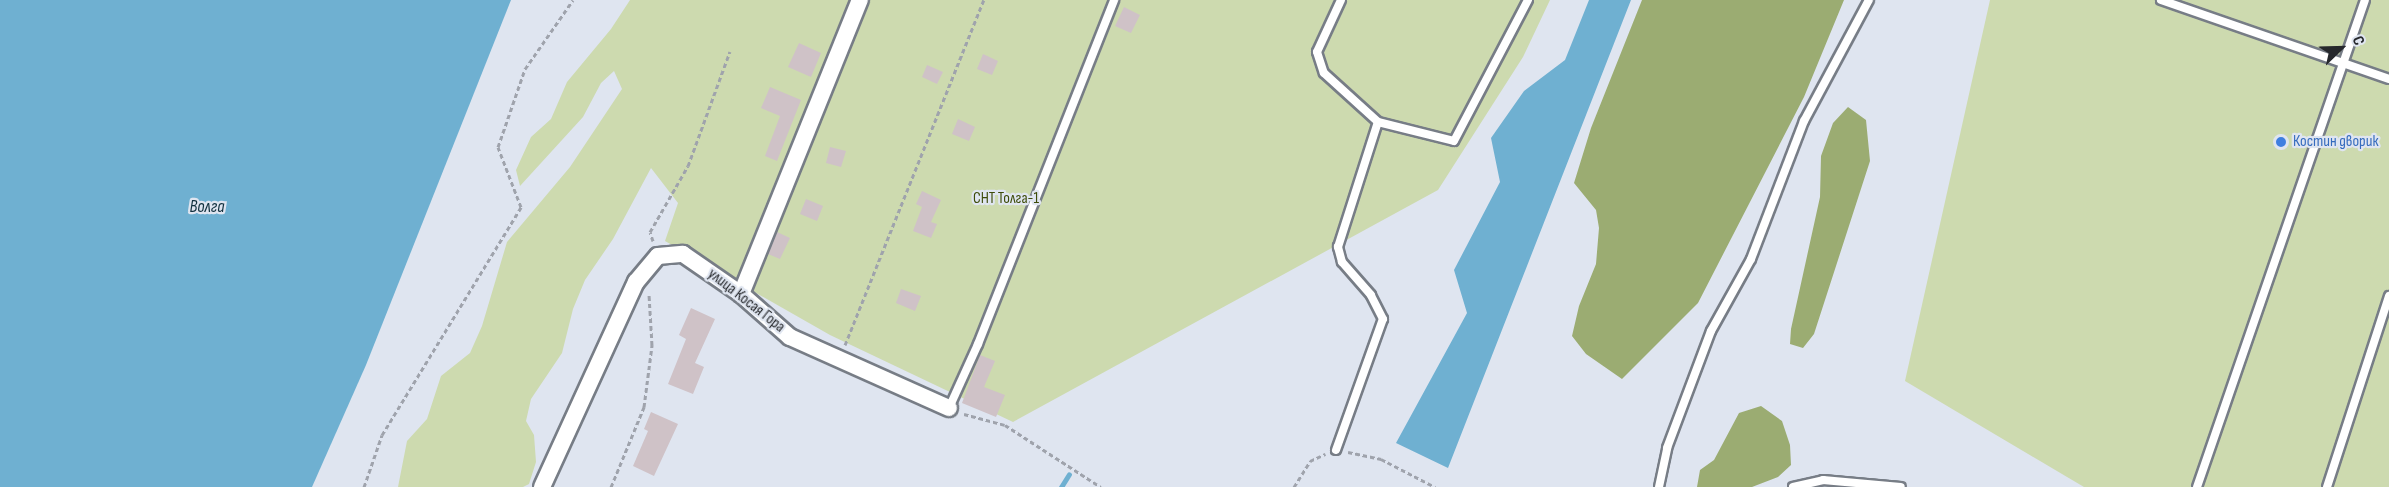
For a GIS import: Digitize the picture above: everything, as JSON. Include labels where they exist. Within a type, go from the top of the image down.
[{"type":"street","points":[[741,294],[860,0]]},
{"type":"street","name":"улица Косая Гора","points":[[658,256],[683,254],[741,294],[790,337],[949,408]]},
{"type":"street","points":[[543,487],[636,282],[658,256]]},
{"type":"lane","points":[[949,408],[978,344],[1114,0]]},
{"type":"lane","points":[[1341,0],[1317,52],[1324,73],[1378,122],[1454,141],[1528,0]]},
{"type":"lane","points":[[1659,487],[1667,448],[1711,331],[1751,259],[1804,121],[1869,0]]},
{"type":"lane","points":[[2162,0],[2389,79]]},
{"type":"lane","points":[[2197,487],[2365,0]]},
{"type":"lane","points":[[1336,450],[1383,319],[1371,295],[1342,262],[1338,247],[1378,122]]},
{"type":"lane","points":[[2327,487],[2389,296]]},
{"type":"lane","points":[[1793,487],[1824,480],[1901,487]]},
{"type":"path","points":[[364,487],[382,435],[521,207],[498,147],[525,69],[573,0]]},
{"type":"path","points":[[840,358],[984,0]]},
{"type":"path","points":[[658,256],[650,232],[688,166],[730,51]]},
{"type":"path","points":[[611,487],[644,407],[652,345],[645,269]]},
{"type":"path","points":[[949,408],[978,420],[1005,425],[1101,487]]},
{"type":"path","points":[[1294,487],[1310,460],[1336,450],[1381,459],[1435,487]]},
{"type":"green space","name":"СНТ Толга-1","points":[[630,0],[1550,0],[1523,57],[1438,190],[1013,422],[830,335],[665,241],[678,203],[651,168],[613,239],[585,280],[573,309],[562,353],[531,399],[526,421],[534,435],[536,462],[529,484],[523,487],[398,487],[407,441],[427,419],[441,376],[470,353],[482,326],[507,242],[570,167],[622,89],[614,71],[601,83],[583,117],[520,186],[516,170],[531,137],[551,119],[567,82],[611,29]]},
{"type":"green space","points":[[1642,0],[1844,0],[1804,97],[1698,303],[1622,379],[1586,354],[1572,336],[1579,306],[1596,264],[1599,228],[1596,210],[1574,183],[1591,128]]},
{"type":"green space","points":[[1990,0],[2389,0],[2389,487],[2084,487],[1905,381]]},
{"type":"green space","points":[[1848,107],[1866,120],[1870,161],[1814,334],[1803,348],[1790,344],[1791,329],[1820,197],[1821,156],[1833,123]]},
{"type":"green space","points":[[1761,406],[1782,421],[1790,445],[1791,465],[1778,477],[1752,487],[1697,487],[1700,470],[1714,460],[1739,413]]},
{"type":"water","name":"Волга","points":[[0,0],[511,0],[366,365],[312,487],[0,487]]},
{"type":"water","points":[[1589,0],[1631,0],[1448,468],[1396,443],[1467,313],[1454,270],[1500,182],[1491,138],[1524,91],[1565,60]]},
{"type":"building","points":[[1124,7],[1140,15],[1131,33],[1115,26]]},
{"type":"building","points":[[799,43],[821,53],[811,77],[788,67]]},
{"type":"building","points":[[983,54],[998,61],[992,75],[977,69]]},
{"type":"building","points":[[927,65],[943,72],[937,84],[922,77]]},
{"type":"building","points":[[770,87],[801,100],[777,161],[765,156],[780,116],[761,108]]},
{"type":"building","points":[[958,119],[975,127],[969,141],[952,134]]},
{"type":"building","points":[[830,147],[846,151],[841,167],[826,163]]},
{"type":"building","points":[[922,191],[941,200],[931,222],[937,224],[931,238],[913,231],[922,207],[916,204]]},
{"type":"building","points":[[806,199],[823,206],[817,221],[800,214]]},
{"type":"building","points":[[777,232],[790,238],[780,259],[768,254]]},
{"type":"building","points":[[901,289],[921,296],[915,311],[896,303]]},
{"type":"building","points":[[691,308],[715,319],[695,363],[704,367],[693,394],[668,384],[686,339],[679,335]]},
{"type":"building","points":[[980,355],[995,361],[984,387],[1005,395],[996,417],[962,403]]},
{"type":"building","points":[[651,412],[678,424],[654,476],[633,466],[648,431],[644,429]]},
{"type":"waterway","points":[[1061,487],[1069,474]]},
{"type":"place","name":"Костин дворик","points":[[2281,142]]}]
